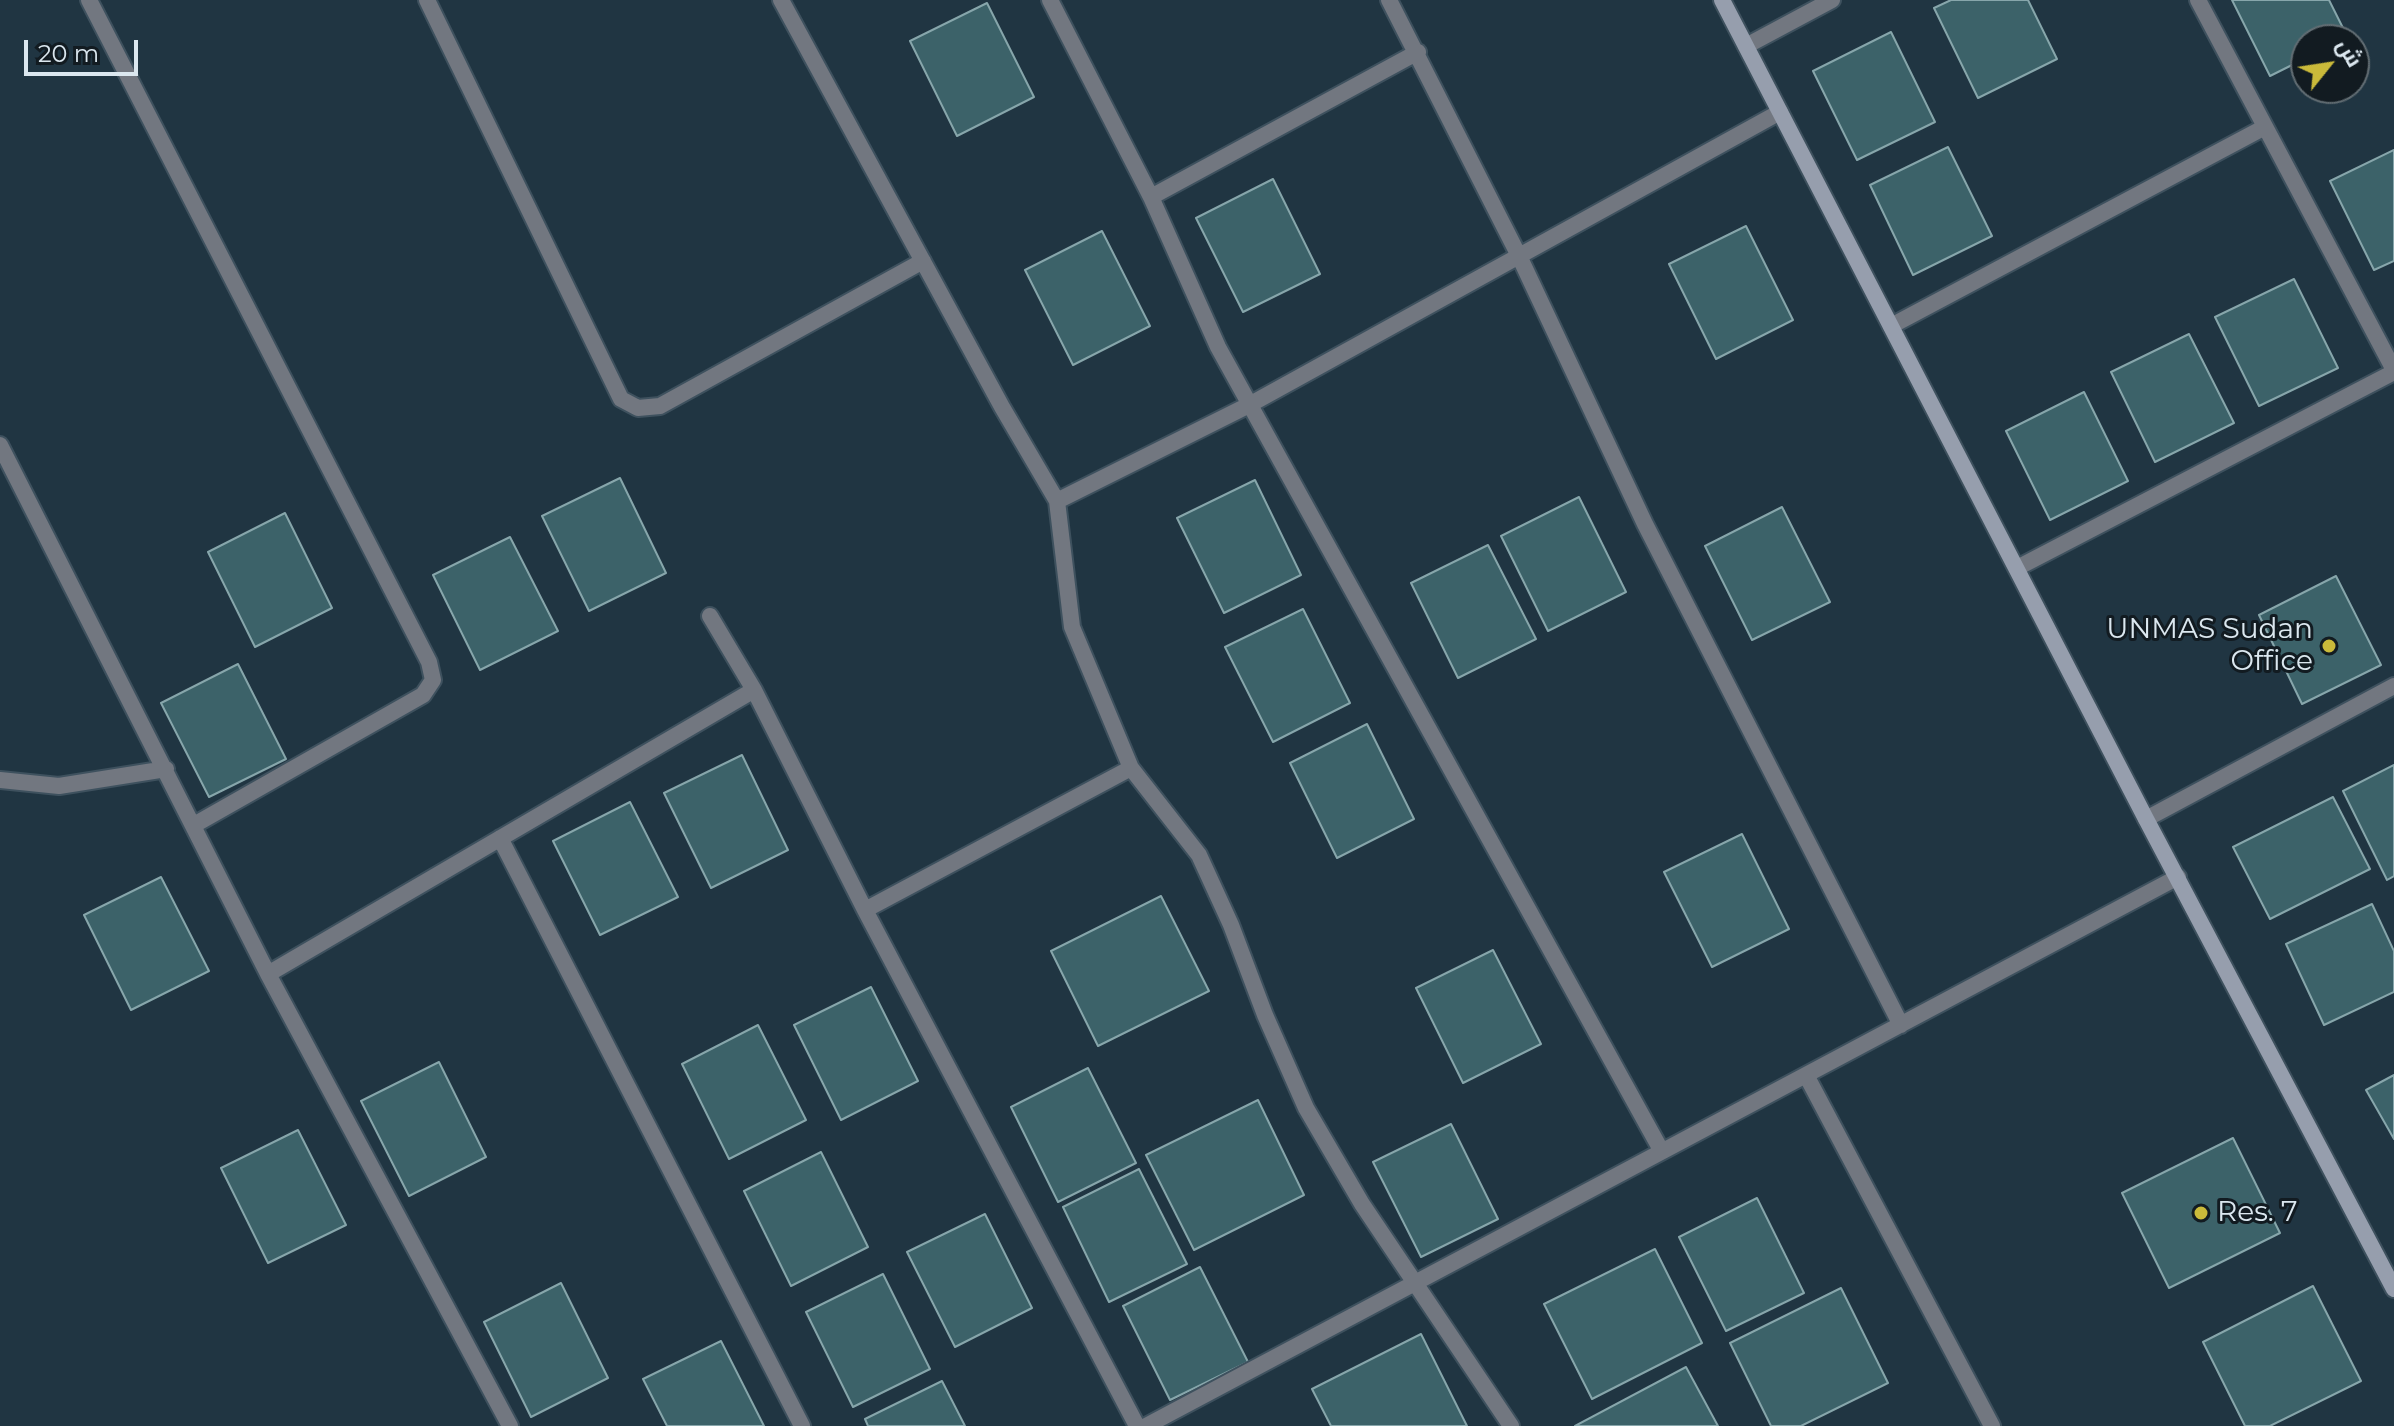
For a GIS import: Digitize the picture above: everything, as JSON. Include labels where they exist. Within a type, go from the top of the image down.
[{"type":"street","points":[[89,0],[429,662],[433,680],[423,695],[194,825]]},
{"type":"street","points":[[427,0],[621,399],[638,408],[660,406],[923,261]]},
{"type":"street","points":[[781,0],[1002,407],[1057,501],[1072,627],[1131,768],[1199,855],[1306,1108],[1362,1204],[1511,1426]]},
{"type":"street","points":[[1050,0],[1151,197],[1218,347],[1661,1150]]},
{"type":"street","points":[[1389,0],[1520,258],[1645,524],[1901,1025]]},
{"type":"street","points":[[1722,0],[2146,819],[2394,1289]]},
{"type":"street","points":[[1746,46],[1832,0]]},
{"type":"street","points":[[2017,568],[2394,371],[2198,0]]},
{"type":"street","points":[[1151,197],[1418,52]]},
{"type":"street","points":[[1057,501],[1249,405],[1780,112]]},
{"type":"street","points":[[1891,326],[2265,127]]},
{"type":"street","points":[[0,445],[268,974],[510,1426]]},
{"type":"street","points":[[710,616],[754,690],[865,910],[1137,1426]]},
{"type":"street","points":[[2146,819],[2394,686]]},
{"type":"street","points":[[268,974],[754,690]]},
{"type":"street","points":[[865,910],[1131,768]]},
{"type":"street","points":[[0,780],[59,786],[166,769]]},
{"type":"street","points":[[500,838],[802,1426]]},
{"type":"street","points":[[1146,1426],[2178,877]]},
{"type":"street","points":[[1806,1075],[1992,1426]]},
{"type":"building","points":[[1951,0],[2028,0],[2057,59],[1978,98],[1934,8]]},
{"type":"building","points":[[2232,0],[2329,0],[2341,24],[2290,24],[2290,66],[2270,76]]},
{"type":"building","points":[[987,3],[1034,97],[957,136],[910,41]]},
{"type":"building","points":[[1891,32],[1935,122],[1857,160],[1813,71]]},
{"type":"building","points":[[1948,147],[1992,236],[1913,275],[1870,185]]},
{"type":"building","points":[[2394,150],[2394,261],[2374,270],[2330,181]]},
{"type":"building","points":[[1273,179],[1320,274],[1243,312],[1196,218]]},
{"type":"building","points":[[1746,226],[1793,320],[1716,359],[1669,264]]},
{"type":"building","points":[[1102,231],[1150,326],[1073,365],[1025,270]]},
{"type":"building","points":[[2294,279],[2338,368],[2259,406],[2215,317]]},
{"type":"building","points":[[2189,334],[2234,423],[2155,462],[2111,372]]},
{"type":"building","points":[[2084,392],[2128,481],[2050,520],[2006,431]]},
{"type":"building","points":[[620,478],[666,573],[589,611],[542,516]]},
{"type":"building","points":[[1255,480],[1301,575],[1224,613],[1177,518]]},
{"type":"building","points":[[1579,497],[1626,592],[1548,631],[1501,536]]},
{"type":"building","points":[[1782,507],[1830,602],[1752,640],[1705,546]]},
{"type":"building","points":[[285,513],[332,608],[255,647],[208,552]]},
{"type":"building","points":[[510,537],[558,631],[480,670],[433,575]]},
{"type":"building","points":[[1488,545],[1536,639],[1458,678],[1411,583]]},
{"type":"building","points":[[2336,576],[2381,665],[2302,704],[2259,615]]},
{"type":"building","points":[[1303,609],[1350,703],[1273,742],[1225,647]]},
{"type":"building","points":[[238,664],[286,759],[209,797],[161,703]]},
{"type":"building","points":[[1367,724],[1414,819],[1337,858],[1290,763]]},
{"type":"building","points":[[742,755],[788,850],[711,888],[664,793]]},
{"type":"building","points":[[2394,765],[2394,876],[2387,880],[2343,791]]},
{"type":"building","points":[[2333,797],[2370,869],[2270,919],[2233,847]]},
{"type":"building","points":[[630,802],[678,897],[600,935],[553,841]]},
{"type":"building","points":[[1742,834],[1789,929],[1712,967],[1664,872]]},
{"type":"building","points":[[161,877],[209,971],[131,1010],[84,915]]},
{"type":"building","points":[[1161,896],[1209,991],[1098,1046],[1051,951]]},
{"type":"building","points":[[2372,904],[2394,951],[2394,992],[2324,1025],[2286,944]]},
{"type":"building","points":[[1493,950],[1541,1044],[1463,1083],[1416,988]]},
{"type":"building","points":[[871,987],[918,1081],[841,1120],[794,1025]]},
{"type":"building","points":[[758,1025],[806,1120],[729,1159],[682,1064]]},
{"type":"building","points":[[439,1062],[486,1157],[409,1196],[361,1101]]},
{"type":"building","points":[[1088,1068],[1136,1163],[1058,1202],[1011,1107]]},
{"type":"building","points":[[2394,1075],[2394,1139],[2366,1090]]},
{"type":"building","points":[[1258,1100],[1304,1195],[1194,1250],[1146,1155]]},
{"type":"building","points":[[1451,1124],[1498,1219],[1421,1257],[1373,1162]]},
{"type":"building","points":[[298,1130],[346,1225],[268,1263],[221,1168]]},
{"type":"building","name":"Res. 7","points":[[2233,1138],[2280,1233],[2169,1288],[2122,1193]]},
{"type":"building","points":[[821,1152],[868,1247],[791,1286],[744,1191]]},
{"type":"building","points":[[1139,1169],[1187,1264],[1109,1302],[1063,1207]]},
{"type":"building","points":[[1757,1198],[1804,1293],[1726,1331],[1679,1237]]},
{"type":"building","points":[[985,1214],[1032,1308],[955,1347],[907,1252]]},
{"type":"building","points":[[1655,1249],[1702,1343],[1592,1399],[1544,1304]]},
{"type":"building","points":[[1200,1267],[1248,1362],[1170,1400],[1123,1306]]},
{"type":"building","points":[[883,1274],[930,1369],[853,1407],[806,1312]]},
{"type":"building","points":[[561,1283],[608,1378],[531,1417],[484,1322]]},
{"type":"building","points":[[2313,1286],[2361,1381],[2270,1426],[2245,1426],[2203,1342]]},
{"type":"building","points":[[1841,1288],[1888,1383],[1801,1426],[1771,1426],[1730,1343]]},
{"type":"building","points":[[1421,1334],[1467,1426],[1331,1426],[1312,1389]]},
{"type":"building","points":[[721,1341],[764,1426],[667,1426],[643,1379]]},
{"type":"building","points":[[1686,1367],[1718,1426],[1575,1426]]},
{"type":"building","points":[[942,1381],[965,1426],[868,1426],[865,1419]]},
{"type":"place","name":"UNMAS Sudan Office","points":[[2329,646]]},
{"type":"place","name":"Res. 7","points":[[2201,1213]]}]
